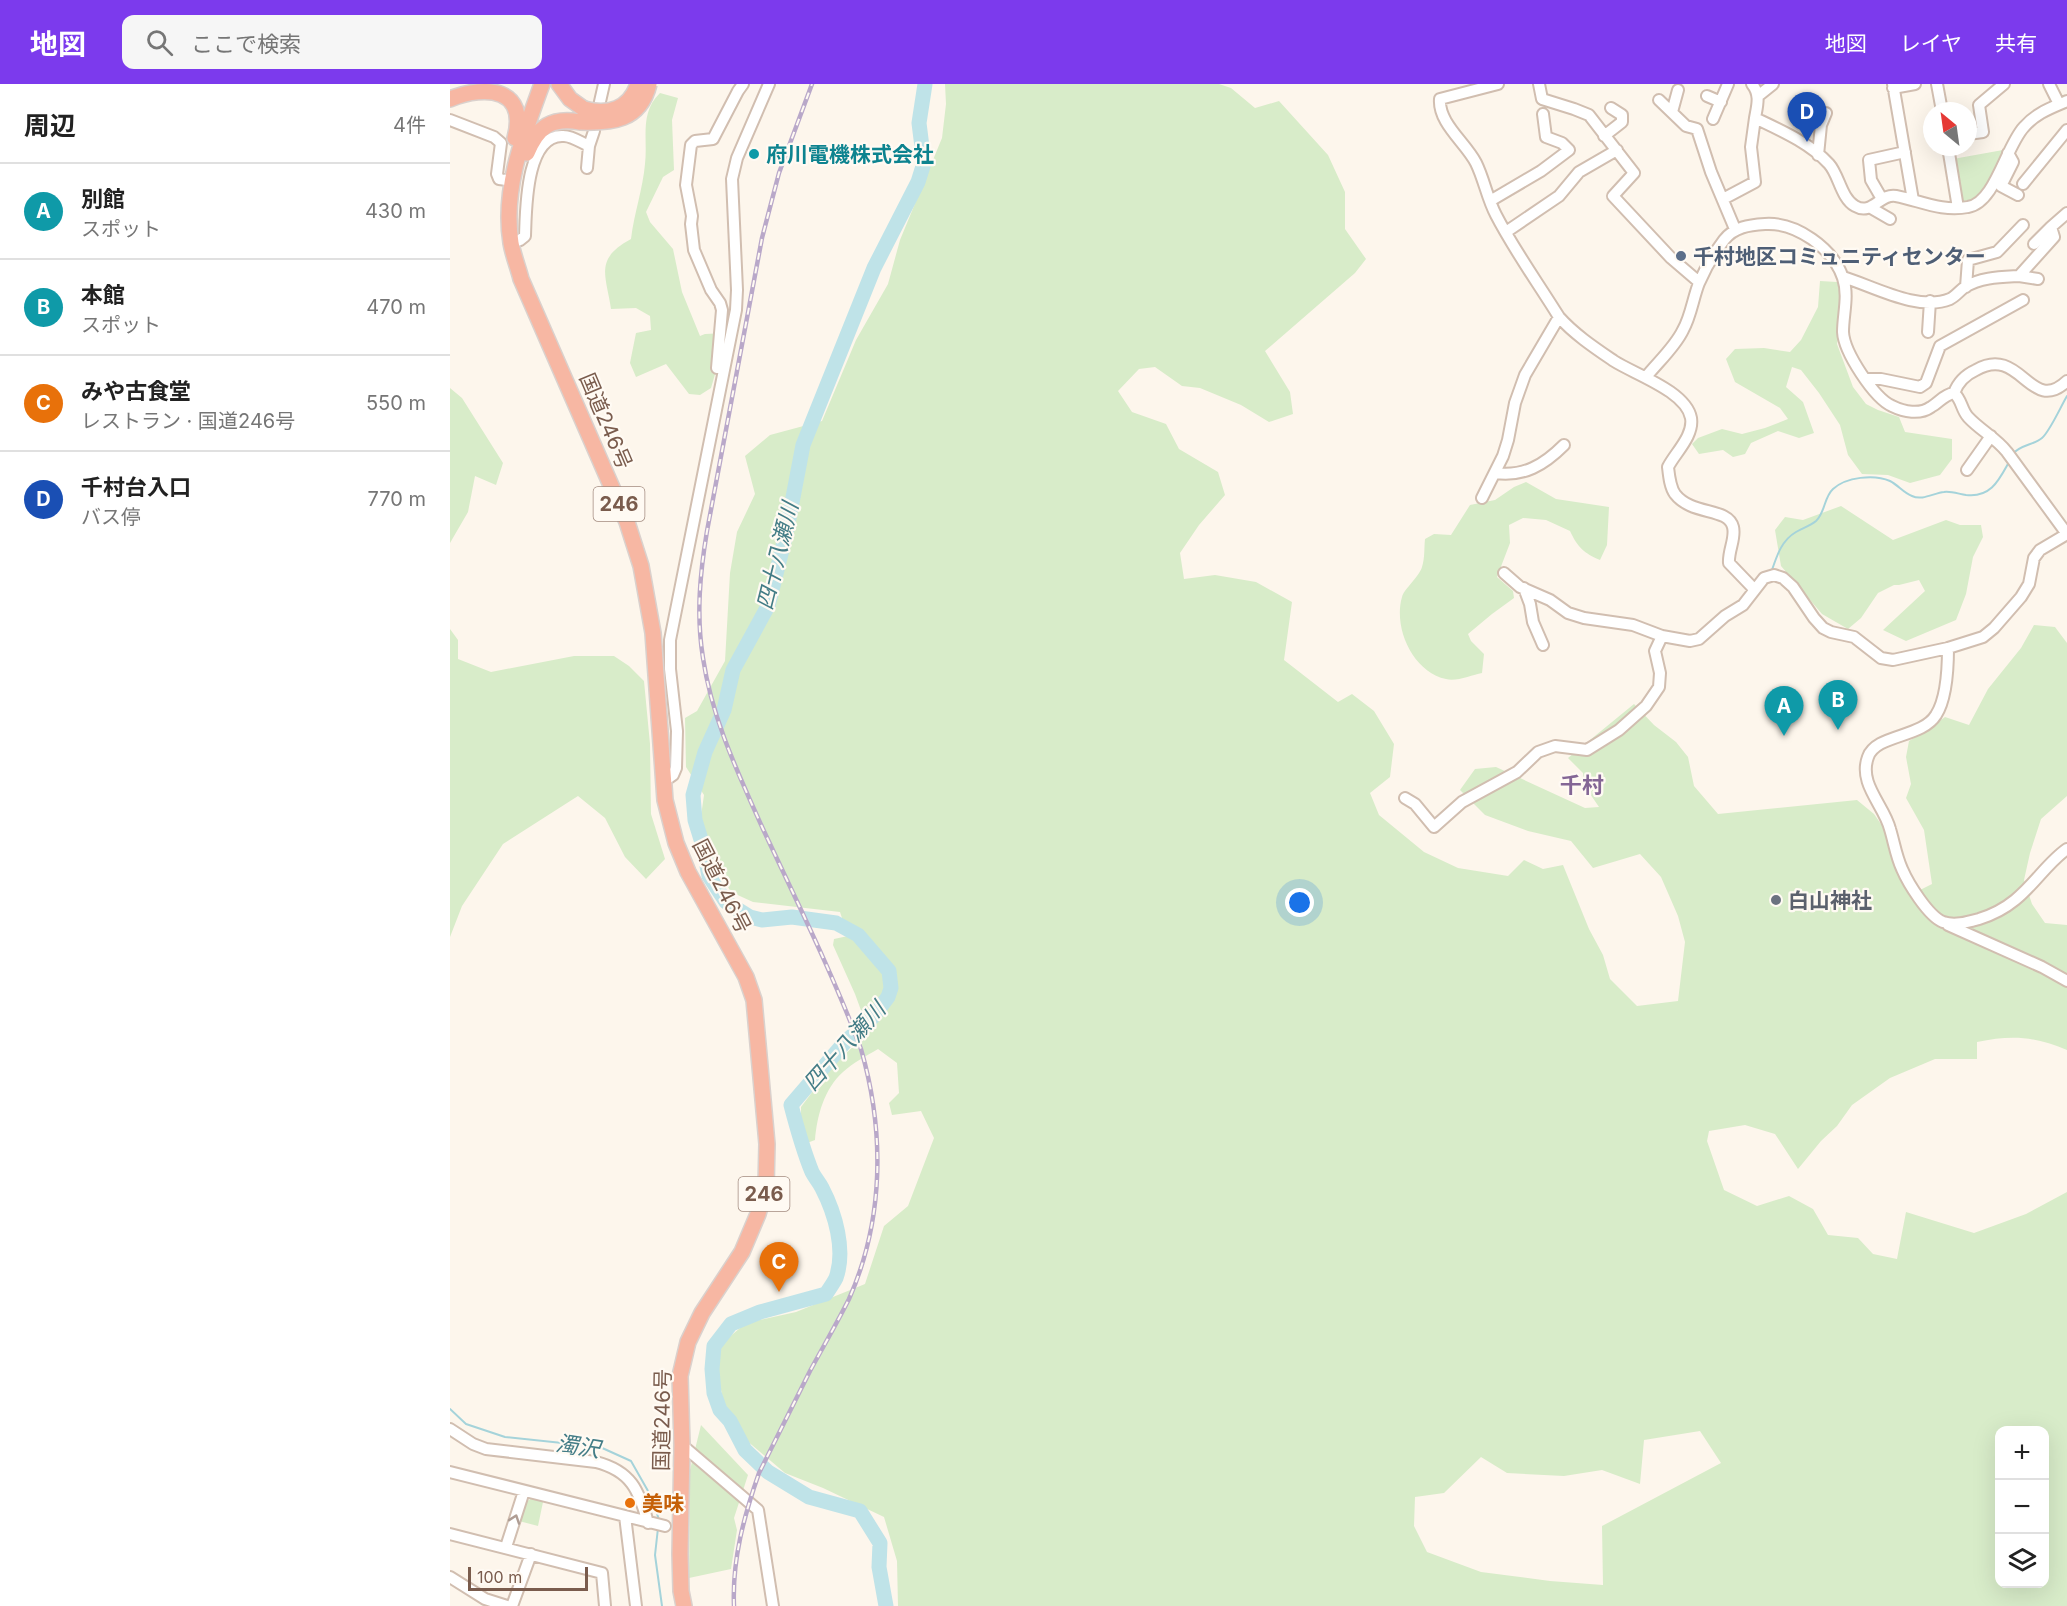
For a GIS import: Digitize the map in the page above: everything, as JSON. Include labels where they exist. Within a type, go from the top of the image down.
[{"type":"highway","points":[[450,99],[473,86],[485,84],[497,86],[512,99],[518,110],[519,124],[511,152],[508,187]]},
{"type":"highway","name":"国道246号","points":[[542,84],[508,187],[511,243],[521,279],[627,522],[641,566],[653,633],[663,782],[670,824],[688,872],[746,976],[754,1000],[767,1144],[766,1186],[752,1231],[742,1252],[702,1313],[688,1342],[680,1376],[682,1445],[680,1554],[681,1591],[684,1606]]},
{"type":"highway","points":[[559,84],[570,99],[588,112],[614,122],[625,117],[641,104],[649,84]]},
{"type":"highway","points":[[509,215],[524,160],[538,133],[554,122],[568,120],[588,112],[611,112],[633,96],[638,84]]},
{"type":"street","points":[[588,112],[604,84]]},
{"type":"street","points":[[719,392],[716,381],[722,310],[696,257],[691,224],[693,216],[686,185],[691,145],[695,141],[714,138],[743,84]]},
{"type":"street","points":[[663,782],[673,775],[676,768],[670,640],[736,310],[732,179],[734,168],[769,84]]},
{"type":"street","points":[[1498,84],[1440,99],[1444,117],[1467,148],[1506,232],[1559,317],[1570,329],[1615,361],[1646,377],[1680,399],[1685,405],[1691,418],[1689,434],[1668,467],[1674,493],[1695,509],[1724,514],[1731,521],[1734,535],[1728,556],[1729,563],[1754,589]]},
{"type":"street","points":[[1539,84],[1542,99],[1589,116],[1617,150],[1634,173],[1613,196],[1671,258],[1700,282]]},
{"type":"street","points":[[1713,119],[1728,84]]},
{"type":"street","points":[[1723,199],[1755,182],[1751,147],[1758,96],[1752,84]]},
{"type":"street","points":[[1758,96],[1773,84]]},
{"type":"street","points":[[1913,200],[1893,86],[1915,84]]},
{"type":"street","points":[[1937,84],[1940,102]]},
{"type":"street","points":[[1977,133],[1983,132],[1979,105],[2004,84]]},
{"type":"street","points":[[1871,208],[1891,195],[1926,205],[1958,208],[1971,207],[1984,199],[2018,134],[2031,119],[2063,103],[2049,84]]},
{"type":"street","points":[[1672,112],[1678,90]]},
{"type":"street","points":[[1707,96],[1721,102]]},
{"type":"street","points":[[1659,100],[1686,126],[1696,129],[1735,229]]},
{"type":"street","points":[[1604,136],[1622,122],[1622,116],[1616,109]]},
{"type":"street","points":[[1818,154],[1821,125],[1826,113]]},
{"type":"street","points":[[1490,201],[1540,171],[1569,150],[1562,143],[1546,137],[1543,114]]},
{"type":"street","points":[[1755,118],[1818,154],[1830,165],[1850,202],[1859,208],[1871,208],[1890,219]]},
{"type":"street","points":[[450,120],[494,136],[501,143],[497,174],[508,187]]},
{"type":"street","points":[[2023,184],[2067,130]]},
{"type":"street","points":[[587,168],[589,147],[594,131]]},
{"type":"street","points":[[511,243],[525,236],[528,181],[533,163],[542,147],[556,137],[565,135],[589,147]]},
{"type":"street","points":[[1506,232],[1559,196],[1579,172],[1617,150]]},
{"type":"street","points":[[1882,199],[1871,180],[1869,160],[1905,152]]},
{"type":"street","points":[[2008,153],[2013,162],[2001,186],[2018,195]]},
{"type":"street","points":[[1949,156],[1958,208]]},
{"type":"street","points":[[2034,244],[2067,213]]},
{"type":"street","points":[[1646,377],[1683,330],[1700,282],[1725,239],[1735,229],[1772,224],[1793,229],[1808,236],[1832,259],[1843,277],[1846,298],[1844,333],[1846,344],[1851,356],[1881,400],[1902,410],[1923,411],[1946,395],[1954,393]]},
{"type":"street","points":[[2019,276],[2054,237],[2051,227]]},
{"type":"street","points":[[1966,287],[1968,260],[1997,252],[2023,230]]},
{"type":"street","points":[[1843,277],[1912,301],[1951,298],[1966,287],[1987,279],[2019,276],[2038,279]]},
{"type":"street","points":[[1867,379],[1881,379],[1917,388],[1923,386],[1928,379],[1940,346],[2023,300]]},
{"type":"street","points":[[1928,332],[1930,301]]},
{"type":"street","points":[[1482,498],[1508,440],[1515,402],[1525,375],[1559,317]]},
{"type":"street","points":[[1954,393],[1957,383],[1972,372],[1993,363],[2015,370],[2028,382],[2044,391],[2057,390],[2067,381]]},
{"type":"street","points":[[1504,573],[1524,588],[1550,600],[1568,613],[1633,625],[1662,636],[1690,641],[1699,639],[1725,616],[1743,605],[1754,589],[1769,575],[1783,578],[1793,587],[1823,628],[1854,637],[1886,660],[1974,641],[1994,628],[2021,597],[2029,584],[2034,558],[2040,550],[2067,534],[2007,452],[1966,414],[1960,398],[1954,393]]},
{"type":"street","points":[[1967,470],[1991,436]]},
{"type":"street","points":[[1495,473],[1509,475],[1536,468],[1549,461],[1564,445]]},
{"type":"street","points":[[1524,588],[1533,622],[1543,645]]},
{"type":"street","points":[[1405,798],[1415,804],[1434,827],[1462,802],[1517,772],[1539,752],[1555,746],[1579,750],[1595,746],[1619,730],[1655,696],[1660,681],[1656,651],[1662,636]]},
{"type":"street","points":[[1948,648],[1946,683],[1936,716],[1926,726],[1882,744],[1871,751],[1866,772],[1871,790],[1889,825],[1901,868],[1929,911],[1959,931],[2042,967],[2067,981]]},
{"type":"street","points":[[1945,923],[1965,923],[2005,908],[2067,849]]},
{"type":"street","points":[[450,1429],[473,1444],[486,1449],[610,1465],[621,1471],[635,1487],[656,1524],[450,1472]]},
{"type":"street","points":[[682,1445],[758,1510],[773,1606]]},
{"type":"street","points":[[506,1547],[525,1491]]},
{"type":"street","points":[[625,1516],[636,1606]]},
{"type":"street","points":[[450,1534],[602,1573],[605,1606]]},
{"type":"street","points":[[512,1606],[531,1554]]},
{"type":"street","points":[[450,1577],[485,1599],[507,1606]]},
{"type":"green space","points":[[945,84],[1219,84],[1231,88],[1255,108],[1279,101],[1328,155],[1345,192],[1345,229],[1366,259],[1355,273],[1265,351],[1290,392],[1293,414],[1269,422],[1241,405],[1200,388],[1182,386],[1155,367],[1139,369],[1118,391],[1132,412],[1166,424],[1179,449],[1218,472],[1225,495],[1199,525],[1180,553],[1184,579],[1215,575],[1256,582],[1292,602],[1284,660],[1338,702],[1352,694],[1374,711],[1394,744],[1390,777],[1370,793],[1379,815],[1424,852],[1458,868],[1508,876],[1524,860],[1543,869],[1563,865],[1589,929],[1603,955],[1610,979],[1637,1006],[1678,1001],[1685,942],[1678,916],[1661,877],[1640,854],[1593,868],[1571,841],[1528,831],[1485,815],[1460,790],[1475,769],[1496,767],[1585,808],[1599,807],[1584,785],[1583,773],[1568,758],[1634,704],[1654,725],[1676,742],[1688,757],[1694,786],[1718,814],[1857,800],[1874,814],[1883,827],[1914,893],[1932,884],[1924,830],[1906,798],[1911,784],[1906,757],[1909,741],[1945,717],[1969,725],[1988,689],[2021,648],[2034,625],[2055,627],[2067,643],[2067,796],[2041,819],[2024,880],[2032,904],[2045,923],[2067,925],[2067,1050],[2033,1039],[1989,1040],[1977,1042],[1977,1059],[1935,1059],[1890,1078],[1852,1105],[1837,1126],[1798,1169],[1775,1134],[1745,1125],[1709,1131],[1707,1141],[1724,1190],[1757,1206],[1789,1196],[1813,1209],[1828,1235],[1858,1238],[1873,1254],[1897,1259],[1906,1212],[1974,1233],[2026,1214],[2067,1192],[2067,1606],[898,1606],[897,1561],[884,1517],[785,1473],[746,1440],[725,1408],[715,1363],[721,1344],[746,1323],[796,1312],[865,1284],[884,1226],[908,1206],[934,1138],[921,1111],[892,1115],[889,1103],[899,1093],[897,1063],[878,1049],[851,1066],[836,1079],[823,1103],[815,1140],[807,1143],[801,1123],[801,1107],[831,1067],[869,1032],[833,945],[834,939],[848,936],[840,912],[753,902],[731,892],[717,869],[701,816],[704,795],[686,767],[685,718],[697,711],[725,661],[730,573],[737,532],[755,494],[745,456],[770,435],[822,421],[856,340],[888,284],[900,240],[942,138],[946,104]],"holes":[[[1700,1431],[1721,1463],[1602,1526],[1603,1585],[1481,1572],[1427,1552],[1414,1526],[1415,1497],[1444,1493],[1481,1457],[1507,1473],[1564,1476],[1602,1470],[1640,1484],[1644,1440]]]},
{"type":"green space","points":[[660,93],[678,98],[672,120],[674,170],[663,177],[646,212],[650,222],[673,249],[682,292],[700,336],[727,333],[711,388],[700,395],[689,394],[666,364],[636,377],[630,363],[636,333],[651,330],[650,316],[636,308],[611,309],[605,277],[607,261],[619,246],[631,239],[644,173],[647,118],[653,101]]},
{"type":"green space","points":[[2003,150],[1980,192],[1967,201],[1959,200],[1953,159]]},
{"type":"green space","points":[[1820,281],[1837,282],[1845,306],[1837,344],[1853,387],[1866,404],[1899,417],[1905,432],[1952,439],[1952,459],[1940,475],[1910,483],[1888,475],[1862,474],[1848,455],[1840,425],[1801,370],[1792,367],[1786,387],[1803,402],[1814,433],[1799,438],[1778,431],[1751,443],[1745,454],[1733,457],[1723,450],[1699,454],[1692,444],[1698,438],[1722,429],[1742,434],[1788,419],[1780,408],[1735,382],[1726,359],[1735,349],[1764,348],[1790,352],[1801,340],[1818,307]]},
{"type":"green space","points":[[450,388],[462,398],[503,463],[496,485],[475,476],[468,512],[450,543]]},
{"type":"green space","points":[[1526,482],[1556,499],[1609,507],[1607,545],[1600,560],[1582,549],[1570,531],[1546,520],[1523,518],[1509,525],[1510,543],[1497,577],[1513,591],[1514,598],[1468,634],[1471,641],[1484,654],[1482,673],[1454,680],[1434,675],[1415,658],[1403,635],[1400,622],[1402,597],[1422,567],[1425,539],[1434,534],[1451,535],[1470,505],[1495,500]]},
{"type":"green space","points":[[1841,506],[1893,540],[1946,520],[1960,525],[1981,525],[1983,537],[1973,557],[1966,594],[1956,620],[1906,641],[1883,630],[1925,591],[1919,580],[1894,585],[1878,593],[1861,618],[1848,629],[1822,614],[1781,566],[1775,530],[1785,517],[1803,520]]},
{"type":"green space","points":[[450,629],[458,640],[458,659],[491,672],[574,656],[614,656],[629,666],[644,681],[650,744],[651,814],[665,859],[646,879],[625,857],[605,818],[578,796],[503,844],[462,906],[450,937]]},
{"type":"green space","points":[[701,1425],[748,1475],[734,1518],[737,1530],[731,1569],[689,1578],[690,1470]]},
{"type":"green space","points":[[532,1498],[543,1502],[538,1526],[519,1521],[526,1502]]},
{"type":"waterway","name":"四十八瀬川","points":[[886,1606],[879,1567],[880,1543],[860,1511],[809,1497],[768,1472],[745,1450],[730,1421],[720,1410],[714,1393],[712,1369],[714,1346],[731,1324],[760,1312],[826,1294],[836,1278],[840,1256],[835,1220],[827,1198],[812,1172],[791,1105],[846,1041],[872,1018],[888,997],[891,988],[889,971],[858,935],[836,923],[792,917],[762,920],[750,917],[726,902],[709,876],[695,820],[693,795],[705,752],[724,710],[733,670],[768,606],[786,534],[803,445],[874,268],[918,182],[924,163],[919,123],[925,84]]},
{"type":"waterway","points":[[2013,454],[2045,435],[2067,396]]},
{"type":"waterway","points":[[1772,570],[1778,553],[1787,539],[1816,521],[1830,492],[1845,482],[1860,478],[1883,479],[1916,497],[1947,492],[1975,495],[1988,491],[2002,475],[2009,462]]},
{"type":"waterway","name":"濁沢","points":[[450,1409],[466,1424],[505,1437],[600,1447],[631,1461],[652,1498],[659,1520]]},
{"type":"waterway","name":"濁沢","points":[[658,1528],[655,1555],[662,1606]]},
{"type":"railway","points":[[734,1606],[737,1555],[759,1473],[849,1299],[861,1269],[875,1207],[877,1176],[874,1112],[861,1049],[827,966],[744,787],[719,724],[707,681],[699,610],[707,531],[762,238],[779,173],[812,84]]},
{"type":"place","name":"千村台入口","points":[[1807,142]]},
{"type":"place","name":"府川電機株式会社","points":[[754,154]]},
{"type":"place","name":"千村地区コミュニティセンター","points":[[1681,256]]},
{"type":"place","name":"本館","points":[[1838,730]]},
{"type":"place","name":"別館","points":[[1784,736]]},
{"type":"place","name":"白山神社","points":[[1776,900]]},
{"type":"place","name":"みや古食堂","points":[[779,1292]]},
{"type":"place","name":"美味","points":[[630,1503]]},
{"type":"district","name":"千村","points":[[1582,785]]}]
